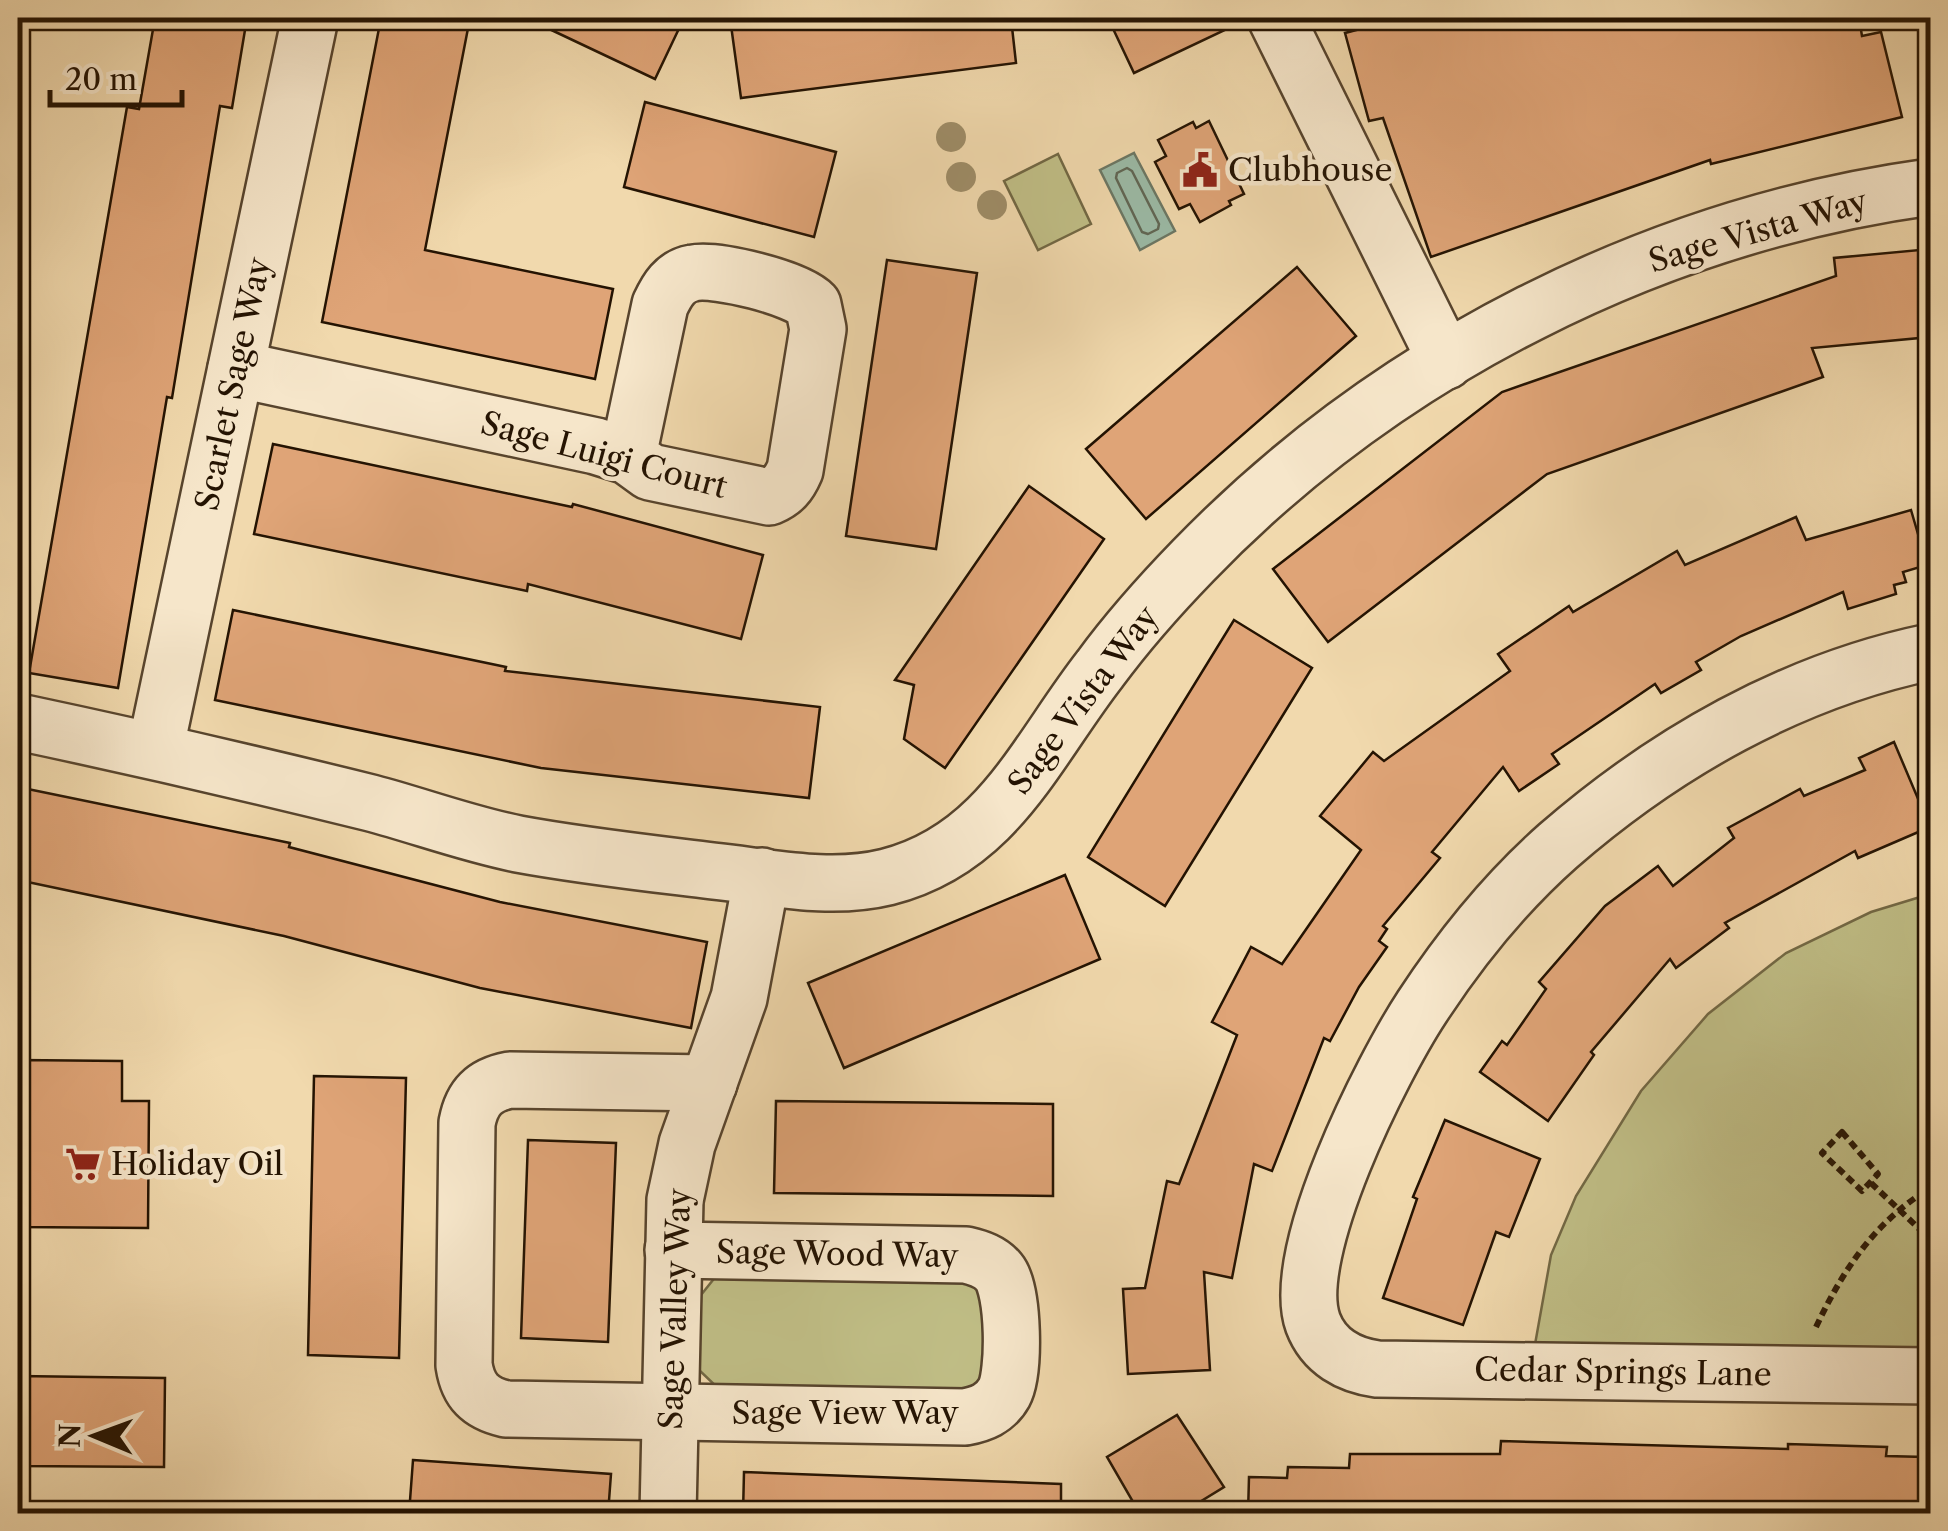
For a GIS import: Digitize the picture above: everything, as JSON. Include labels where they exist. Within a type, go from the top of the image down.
[{"type":"street","name":"Scarlet Sage Way","points":[[155,751],[310,18]]},
{"type":"street","points":[[1276,18],[1446,361]]},
{"type":"street","name":"Sage Vista Way","points":[[19,722],[370,803],[516,844],[818,883],[886,877],[948,852],[1001,809],[1100,668],[1194,560],[1310,455],[1377,406],[1446,361],[1575,292],[1659,256],[1781,217],[1930,188]]},
{"type":"street","name":"Sage Luigi Court","points":[[236,369],[596,446],[628,456],[650,472],[769,497],[790,482],[795,470],[818,328],[813,305],[794,291],[710,272],[678,278],[660,305],[628,456]]},
{"type":"street","name":"Cedar Springs Lane","points":[[1930,652],[1842,676],[1718,731],[1607,805],[1555,849],[1461,951],[1386,1068],[1331,1196],[1309,1272],[1309,1304],[1314,1324],[1323,1342],[1338,1357],[1356,1366],[1930,1376]]},
{"type":"street","name":"Sage Valley Way","points":[[668,1514],[673,1250],[680,1173],[730,1030],[748,964],[762,876]]},
{"type":"street","points":[[670,1412],[506,1409],[490,1406],[476,1396],[467,1382],[464,1366],[467,1123],[470,1106],[480,1092],[494,1083],[510,1080],[710,1083]]},
{"type":"street","name":"Sage Wood Way","points":[[673,1250],[966,1255],[983,1259],[997,1269]]},
{"type":"street","name":"Sage View Way","points":[[670,1412],[982,1414],[1005,1391],[1008,1374],[1010,1301],[1007,1284],[997,1269]]},
{"type":"path","points":[[1842,1132],[1878,1174],[1872,1182],[1862,1191],[1822,1153],[1842,1132]]},
{"type":"path","points":[[1872,1182],[1930,1239]]},
{"type":"path","points":[[1816,1337],[1816,1326],[1859,1251],[1899,1208],[1930,1188]]},
{"type":"shaded area","points":[[1058,154],[1091,224],[1038,250],[1004,181]]},
{"type":"shaded area","points":[[1930,894],[1930,1356],[1534,1350],[1551,1255],[1576,1196],[1641,1091],[1708,1014],[1786,953],[1871,912]]},
{"type":"shaded area","points":[[717,1275],[960,1277],[982,1285],[987,1373],[964,1395],[721,1391],[699,1370],[701,1295]]},
{"type":"water","points":[[1134,153],[1175,231],[1140,250],[1100,170]]},
{"type":"building","points":[[155,18],[247,18],[232,108],[220,106],[172,398],[167,397],[118,688],[29,673],[127,107],[139,109]]},
{"type":"building","points":[[381,18],[470,18],[425,250],[613,289],[595,379],[322,322]]},
{"type":"building","points":[[526,18],[684,18],[655,79]]},
{"type":"building","points":[[730,18],[1011,18],[1016,63],[741,98]]},
{"type":"building","points":[[1108,18],[1245,18],[1246,20],[1134,73]]},
{"type":"building","points":[[1402,18],[1859,18],[1862,36],[1881,32],[1902,117],[1711,164],[1710,160],[1431,257],[1383,118],[1369,121],[1345,33]]},
{"type":"building","points":[[645,102],[836,152],[814,237],[624,187]]},
{"type":"building","name":"Clubhouse","points":[[1209,121],[1244,194],[1200,222],[1190,204],[1179,209],[1155,162],[1166,156],[1158,140],[1193,122],[1196,128]]},
{"type":"building","points":[[1930,249],[1930,337],[1812,348],[1823,377],[1547,474],[1328,642],[1273,569],[1502,392],[1836,276],[1834,258]]},
{"type":"building","points":[[887,260],[977,273],[936,549],[846,536]]},
{"type":"building","points":[[1297,267],[1356,336],[1146,519],[1086,449]]},
{"type":"building","points":[[273,444],[572,507],[573,504],[763,555],[741,639],[528,584],[527,591],[254,534]]},
{"type":"building","points":[[1029,486],[1104,539],[945,768],[904,739],[914,685],[895,680]]},
{"type":"building","points":[[1911,510],[1927,565],[1903,572],[1906,582],[1894,585],[1896,594],[1848,609],[1843,592],[1741,636],[1696,662],[1701,670],[1661,693],[1655,684],[1552,754],[1559,764],[1519,791],[1503,767],[1432,852],[1440,858],[1383,926],[1387,929],[1379,941],[1387,947],[1359,987],[1330,1041],[1324,1038],[1272,1171],[1254,1164],[1232,1278],[1204,1272],[1210,1370],[1128,1374],[1123,1289],[1145,1288],[1167,1181],[1179,1184],[1237,1035],[1212,1022],[1251,947],[1282,964],[1361,850],[1320,816],[1373,752],[1384,761],[1510,671],[1498,654],[1569,606],[1573,612],[1677,551],[1685,565],[1796,517],[1806,540]]},
{"type":"building","points":[[233,610],[506,667],[505,671],[820,707],[809,798],[541,768],[215,700]]},
{"type":"building","points":[[1234,620],[1312,668],[1165,906],[1088,857]]},
{"type":"building","points":[[1894,742],[1930,827],[1858,858],[1855,851],[1725,923],[1729,928],[1676,968],[1670,959],[1591,1052],[1594,1055],[1548,1121],[1480,1072],[1502,1041],[1507,1045],[1546,989],[1539,982],[1605,906],[1658,866],[1673,886],[1734,838],[1728,828],[1800,789],[1804,796],[1865,770],[1859,758]]},
{"type":"building","points":[[18,787],[290,843],[289,847],[500,902],[707,942],[691,1028],[480,988],[284,936],[18,880]]},
{"type":"building","points":[[1065,875],[1100,959],[844,1068],[808,983]]},
{"type":"building","name":"Holiday Oil","points":[[18,1060],[122,1061],[122,1101],[149,1101],[148,1228],[18,1227]]},
{"type":"building","points":[[314,1076],[406,1078],[399,1358],[308,1355]]},
{"type":"building","points":[[776,1101],[1053,1104],[1053,1196],[774,1193]]},
{"type":"building","points":[[1445,1120],[1540,1159],[1509,1237],[1496,1232],[1463,1325],[1383,1298],[1417,1199],[1413,1197]]},
{"type":"building","points":[[528,1140],[616,1143],[608,1342],[521,1338]]},
{"type":"building","points":[[18,1376],[165,1378],[164,1467],[18,1466]]},
{"type":"building","points":[[1177,1415],[1224,1487],[1180,1514],[1140,1514],[1107,1457]]},
{"type":"building","points":[[1501,1441],[1788,1449],[1788,1444],[1887,1447],[1886,1456],[1925,1457],[1924,1514],[1248,1514],[1249,1477],[1287,1478],[1288,1467],[1349,1468],[1350,1454],[1500,1454]]},
{"type":"building","points":[[413,1460],[611,1474],[608,1514],[409,1514]]},
{"type":"building","points":[[744,1472],[1061,1484],[1061,1514],[743,1514]]},
{"type":"place","name":"Clubhouse","points":[[1200,170]]},
{"type":"place","name":"Holiday Oil","points":[[83,1164]]}]
